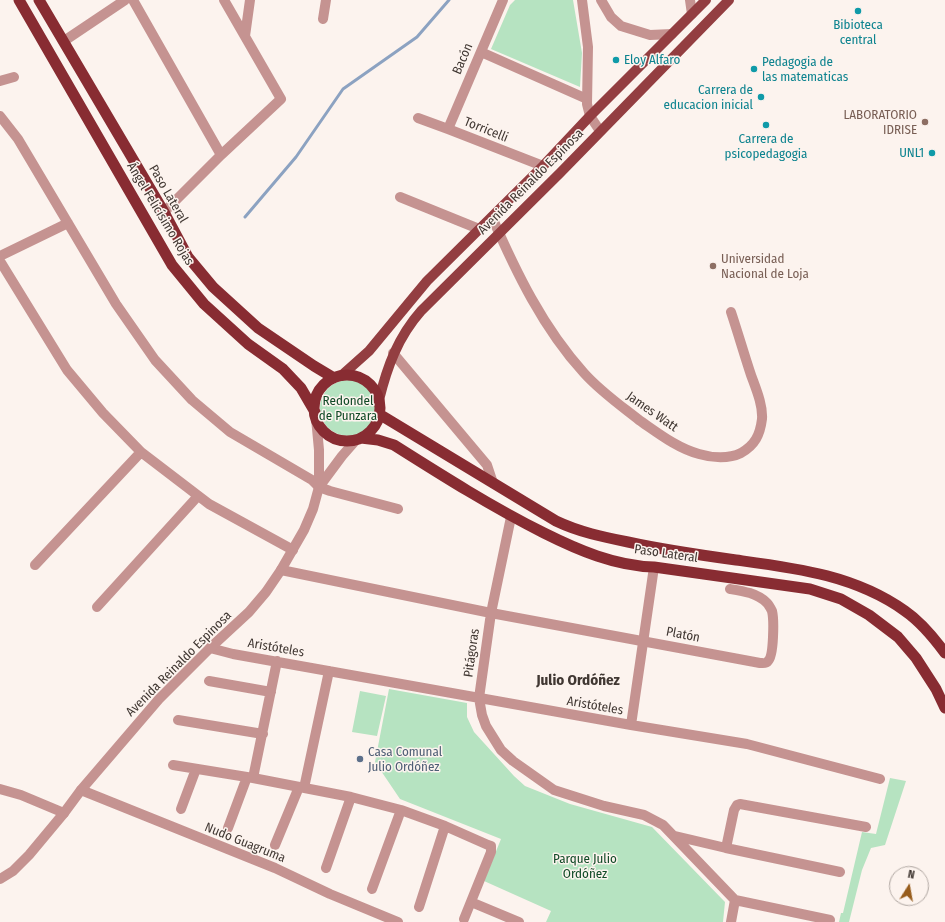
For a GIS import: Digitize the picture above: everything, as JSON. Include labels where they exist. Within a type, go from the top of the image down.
[{"type":"highway","name":"Ángel Felicísimo Rojas","points":[[19,0],[172,265],[204,304],[248,344],[283,370],[301,388],[315,415]]},
{"type":"highway","name":"Paso Lateral","points":[[39,0],[164,212],[188,257],[213,287],[258,328],[308,362],[338,377]]},
{"type":"highway","points":[[351,376],[360,378],[369,384],[375,391],[379,400],[379,414],[376,424],[370,432],[358,439],[348,441],[333,438],[320,427],[315,415],[314,404],[319,392],[327,382],[338,377],[351,376]]},
{"type":"highway","name":"Paso Lateral","points":[[379,414],[493,483],[572,528],[593,535],[663,550],[790,568],[832,576],[878,594],[906,611],[932,636],[945,652]]},
{"type":"highway","name":"Paso Lateral","points":[[358,439],[378,440],[394,445],[511,517],[575,548],[603,558],[644,566],[654,566],[810,590],[841,599],[869,614],[898,637],[916,658],[936,689],[945,708]]},
{"type":"main road","name":"Avenida Reinaldo Espinosa","points":[[338,377],[369,351],[427,281],[543,166],[590,116],[706,0]]},
{"type":"main road","name":"Avenida Reinaldo Espinosa","points":[[379,400],[393,353],[411,322],[729,0]]},
{"type":"main road","points":[[410,301],[421,311]]},
{"type":"street","points":[[64,42],[125,0]]},
{"type":"street","points":[[133,0],[221,155]]},
{"type":"street","points":[[164,212],[221,155],[281,99],[224,0]]},
{"type":"street","points":[[245,36],[250,0]]},
{"type":"street","points":[[323,19],[326,0]]},
{"type":"street","name":"Bacón","points":[[448,128],[503,0]]},
{"type":"street","points":[[582,0],[588,47],[587,99],[590,116],[600,131]]},
{"type":"street","points":[[601,0],[611,17],[621,26],[650,35],[672,34]]},
{"type":"street","points":[[690,0],[692,14]]},
{"type":"street","points":[[481,52],[587,99]]},
{"type":"street","points":[[0,81],[14,77]]},
{"type":"street","points":[[0,116],[18,139],[120,310],[155,360],[192,400],[230,432],[312,480],[319,487],[398,509]]},
{"type":"street","name":"Torricelli","points":[[418,118],[448,128],[543,166]]},
{"type":"street","points":[[400,196],[480,229]]},
{"type":"street","name":"James Watt","points":[[492,217],[540,315],[553,335],[584,374],[617,403],[663,437],[677,445],[699,454],[727,457],[737,455],[747,450],[754,444],[759,434],[762,417],[758,397],[731,312]]},
{"type":"street","points":[[0,256],[68,223]]},
{"type":"street","points":[[0,262],[67,370],[103,413],[141,452],[198,496],[293,550]]},
{"type":"street","points":[[393,353],[484,461],[489,468],[493,483]]},
{"type":"street","name":"Avenida Reinaldo Espinosa","points":[[0,879],[22,863],[64,814],[81,790],[159,699],[210,648],[249,612],[266,592],[281,570],[293,550],[313,508],[319,487],[320,450],[315,415]]},
{"type":"street","name":"Avenida Reinaldo Espinosa","points":[[319,487],[342,456],[358,439]]},
{"type":"street","points":[[35,565],[141,452]]},
{"type":"street","points":[[97,608],[198,496]]},
{"type":"street","name":"Pitágoras","points":[[511,517],[491,613],[479,698],[482,715],[486,726],[501,750],[513,761],[554,790],[604,806],[644,815],[663,825],[735,900]]},
{"type":"street","points":[[631,725],[654,566]]},
{"type":"street","name":"Platón","points":[[281,570],[491,613],[643,640],[760,663],[768,662],[772,648],[772,611],[768,604],[755,595],[730,589]]},
{"type":"street","name":"Aristóteles","points":[[210,648],[479,698],[747,744],[880,779]]},
{"type":"street","points":[[228,828],[250,777],[263,734],[277,661]]},
{"type":"street","points":[[276,845],[301,787],[329,671]]},
{"type":"street","points":[[209,681],[271,692]]},
{"type":"street","points":[[178,720],[263,734]]},
{"type":"street","points":[[173,765],[250,777],[351,797],[401,810],[445,826],[491,846],[491,852],[464,919]]},
{"type":"street","points":[[181,809],[196,769]]},
{"type":"street","points":[[0,789],[21,795],[64,814]]},
{"type":"street","name":"Nudo Guagruma","points":[[81,790],[275,868],[330,894],[398,922]]},
{"type":"street","points":[[326,868],[351,797]]},
{"type":"street","points":[[726,848],[736,807],[737,805],[743,804],[866,827]]},
{"type":"street","points":[[372,889],[401,810]]},
{"type":"street","points":[[419,907],[445,826]]},
{"type":"street","points":[[675,836],[840,872]]},
{"type":"street","points":[[731,922],[735,900],[830,920]]},
{"type":"street","points":[[471,902],[519,922]]},
{"type":"green space","points":[[515,0],[573,0],[582,53],[580,87],[491,49],[510,5]]},
{"type":"green space","name":"Redondel de Punzara","points":[[342,380],[354,380],[368,388],[376,402],[374,419],[368,428],[354,436],[342,436],[332,431],[325,424],[320,414],[320,402],[325,392],[332,385]]},
{"type":"green space","name":"Parque Julio Ordóñez","points":[[389,689],[467,703],[467,717],[474,732],[525,786],[570,804],[652,827],[725,902],[723,922],[546,922],[551,911],[484,881],[501,839],[400,799],[375,762]]},
{"type":"green space","points":[[360,691],[386,696],[377,736],[352,732]]},
{"type":"green space","points":[[890,778],[906,781],[885,845],[871,848],[862,870],[849,922],[839,922],[841,913],[843,913],[862,832],[876,834]]},
{"type":"waterway","points":[[245,217],[296,157],[343,89],[417,37],[449,0]]},
{"type":"place","name":"Bibioteca central","points":[[858,11]]},
{"type":"place","name":"Eloy Alfaro","points":[[616,60]]},
{"type":"place","name":"Pedagogia de las matematicas","points":[[754,69]]},
{"type":"place","name":"Carrera de educacion inicial","points":[[761,97]]},
{"type":"place","name":"LABORATORIO IDRISE","points":[[925,122]]},
{"type":"place","name":"Carrera de psicopedagogia","points":[[766,125]]},
{"type":"place","name":"UNL1","points":[[932,153]]},
{"type":"place","name":"Universidad Nacional de Loja","points":[[713,266]]},
{"type":"place","name":"Casa Comunal Julio Ordóñez","points":[[360,759]]},
{"type":"district","name":"Julio Ordóñez","points":[[578,681]]}]
